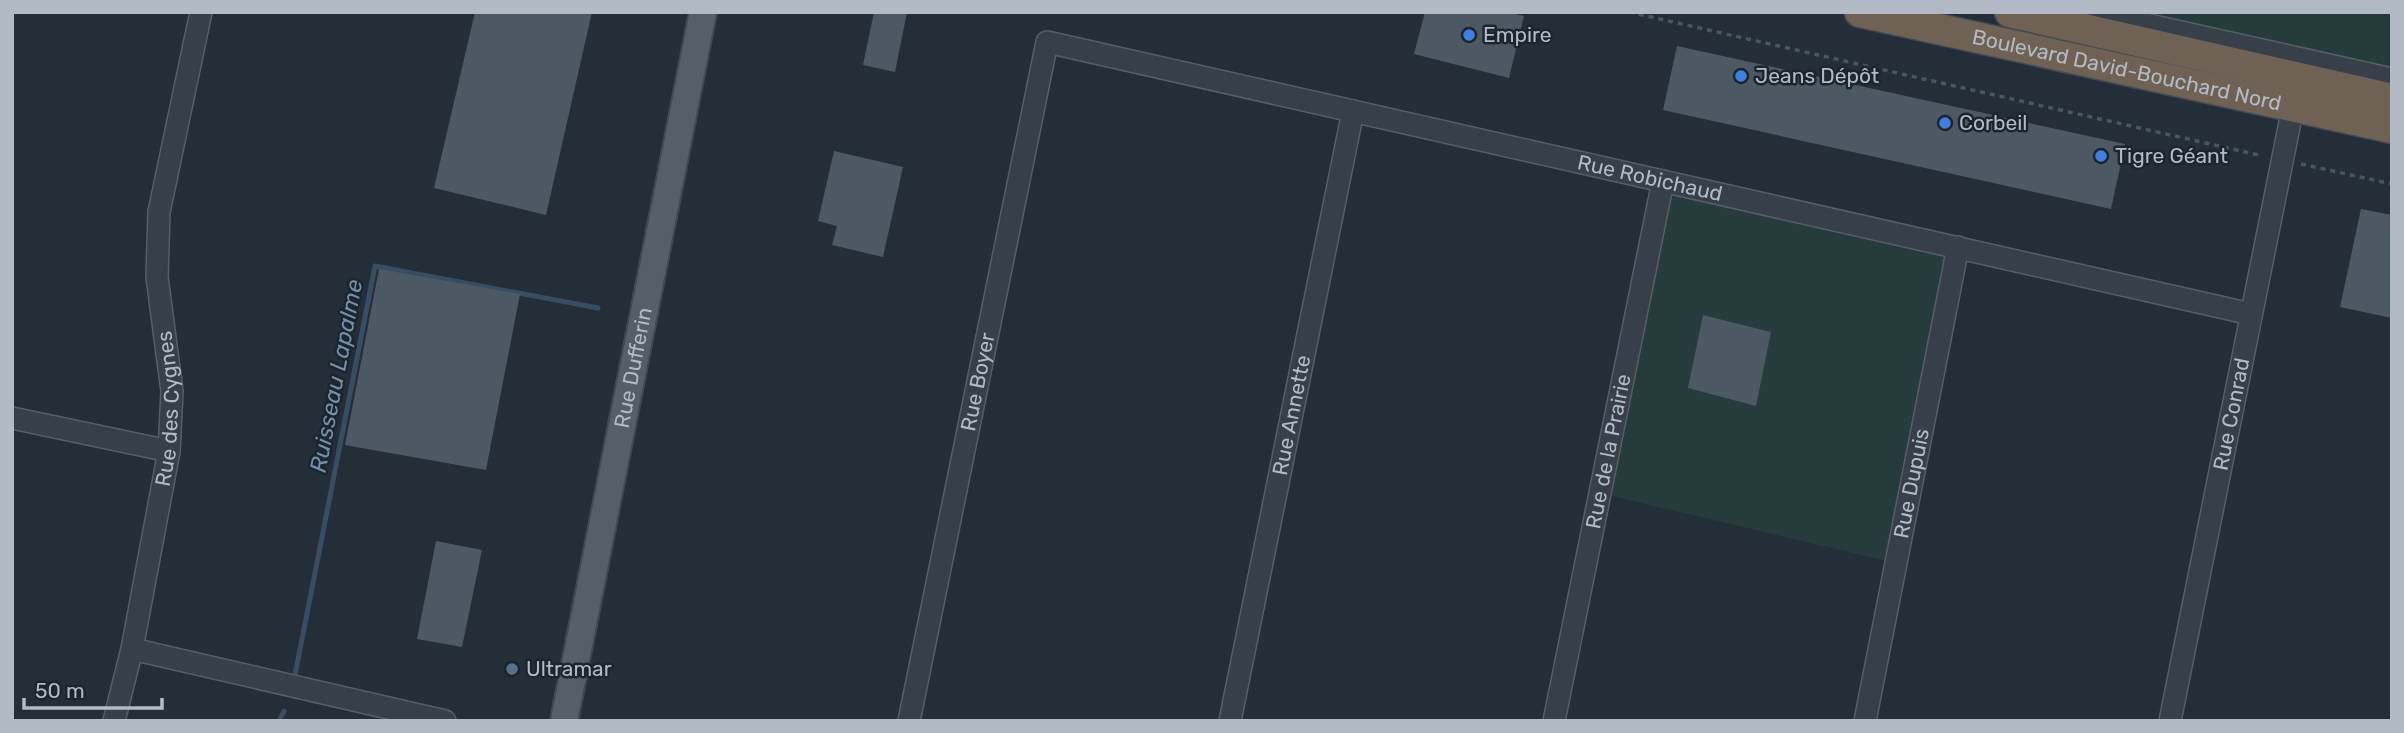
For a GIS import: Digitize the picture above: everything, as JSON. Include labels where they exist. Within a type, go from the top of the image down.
[{"type":"highway","name":"Boulevard David-Bouchard Nord","points":[[1860,12],[2392,128]]},
{"type":"highway","name":"Boulevard David-Bouchard Nord","points":[[2010,12],[2392,99]]},
{"type":"main road","name":"Rue Dufferin","points":[[564,721],[703,12]]},
{"type":"street","name":"Rue des Cygnes","points":[[114,721],[132,649],[169,451],[172,391],[158,277],[159,212],[201,12]]},
{"type":"street","points":[[2091,12],[2392,79]]},
{"type":"street","name":"Rue Robichaud","points":[[1047,42],[2251,314]]},
{"type":"street","name":"Rue Boyer","points":[[909,721],[1047,42]]},
{"type":"street","name":"Rue Conrad","points":[[2170,721],[2293,107]]},
{"type":"street","name":"Rue Annette","points":[[1230,721],[1353,111]]},
{"type":"street","name":"Rue de la Prairie","points":[[1554,721],[1663,181]]},
{"type":"street","name":"Rue Dupuis","points":[[1865,721],[1958,247]]},
{"type":"street","points":[[12,418],[169,451]]},
{"type":"street","points":[[132,649],[445,721]]},
{"type":"path","points":[[1629,12],[2392,184]]},
{"type":"green space","points":[[2115,12],[2392,12],[2392,73]]},
{"type":"green space","points":[[1651,186],[1957,259],[1895,563],[1591,491]]},
{"type":"building","points":[[475,12],[592,12],[546,215],[434,188]]},
{"type":"building","points":[[874,12],[907,12],[895,72],[863,65]]},
{"type":"building","name":"Empire","points":[[1425,12],[1507,12],[1524,16],[1509,78],[1414,54]]},
{"type":"building","points":[[1677,46],[2125,144],[2111,209],[1663,110]]},
{"type":"building","points":[[834,151],[903,167],[883,257],[832,245],[837,226],[818,221]]},
{"type":"building","points":[[2361,209],[2392,215],[2392,318],[2340,307]]},
{"type":"building","points":[[379,269],[520,294],[486,470],[345,445]]},
{"type":"building","points":[[1703,315],[1771,332],[1756,406],[1688,388]]},
{"type":"building","points":[[436,541],[482,550],[462,647],[417,639]]},
{"type":"waterway","name":"Ruisseau Lapalme","points":[[295,675],[375,266],[598,308]]},
{"type":"waterway","name":"Ruisseau Lapalme","points":[[279,721],[284,711]]},
{"type":"place","name":"Empire","points":[[1469,35]]},
{"type":"place","name":"Jeans Dépôt","points":[[1741,76]]},
{"type":"place","name":"Corbeil","points":[[1945,123]]},
{"type":"place","name":"Tigre Géant","points":[[2101,156]]},
{"type":"place","name":"Ultramar","points":[[512,669]]}]
